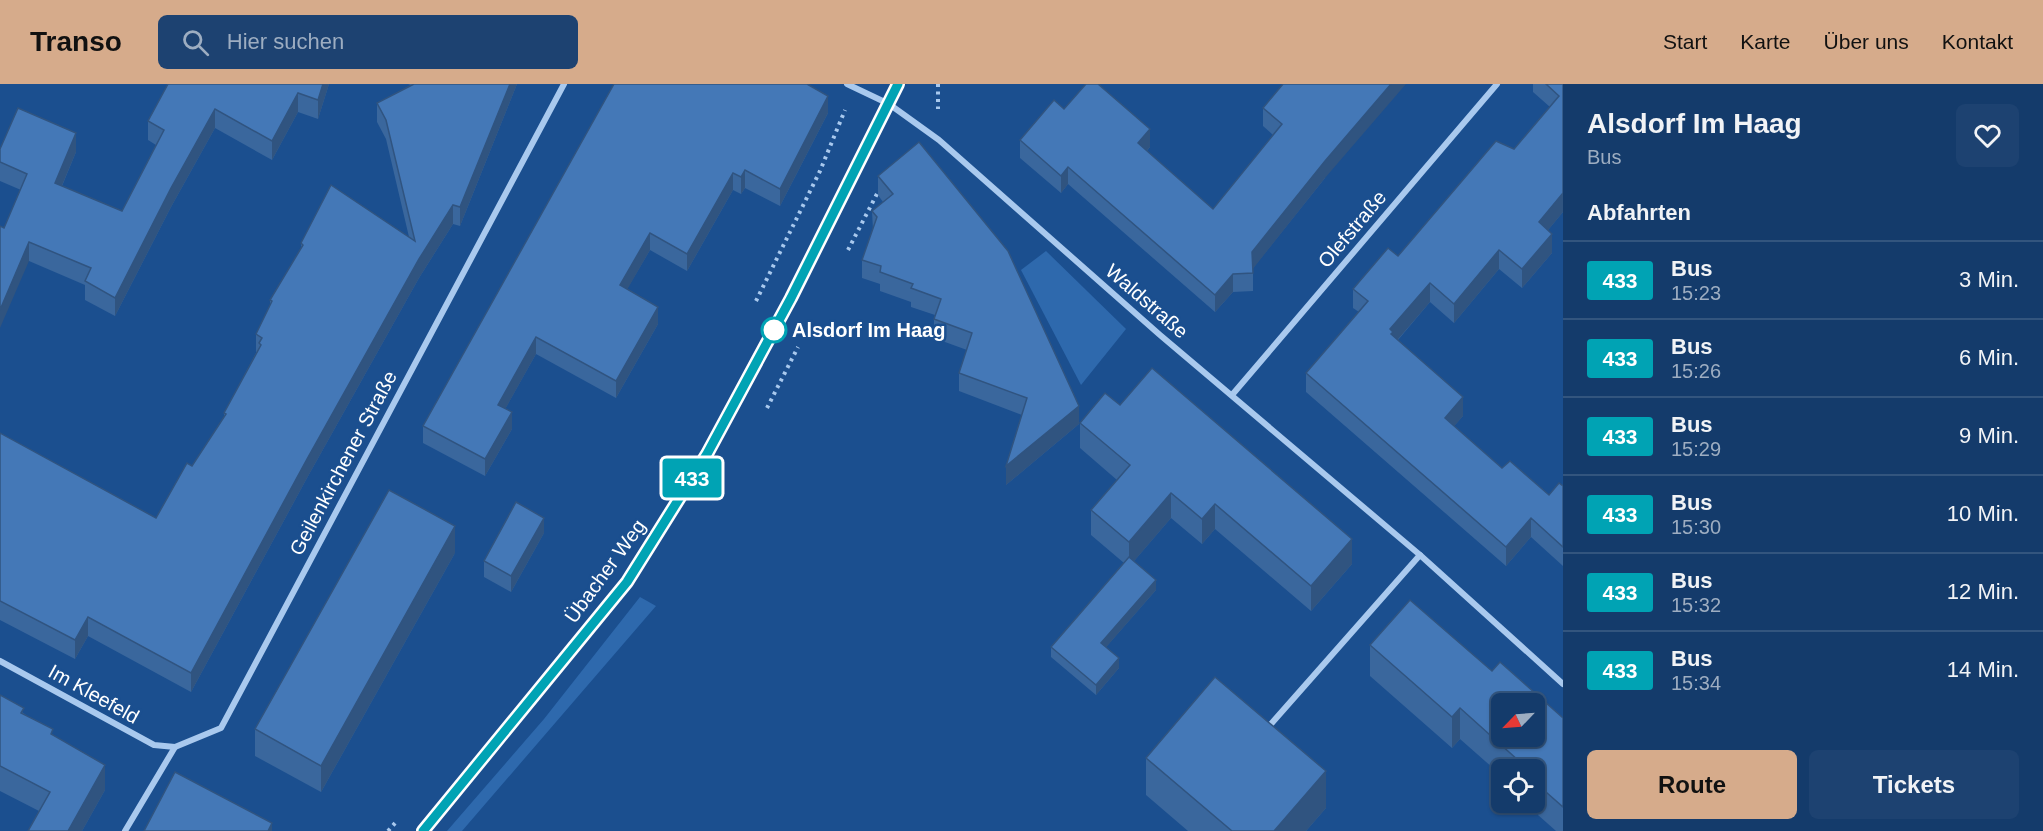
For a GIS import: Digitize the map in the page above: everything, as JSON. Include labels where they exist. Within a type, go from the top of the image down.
[{"type":"main road","name":"Übacher Weg","points":[[423,831],[627,582],[707,454],[786,309],[898,84]]},
{"type":"street","name":"Geilenkirchener Straße","points":[[175,747],[221,728],[564,84]]},
{"type":"street","name":"Olefstraße","points":[[1232,395],[1497,84]]},
{"type":"street","name":"Waldstraße","points":[[850,86],[889,104],[939,140],[1151,327],[1420,555],[1563,684]]},
{"type":"street","points":[[1271,724],[1420,555]]},
{"type":"street","name":"Im Kleefeld","points":[[0,661],[154,745],[175,747]]},
{"type":"street","points":[[125,831],[175,747]]},
{"type":"path","points":[[753,308],[820,171],[850,86]]},
{"type":"path","points":[[388,831],[404,813]]},
{"type":"shaded area","points":[[1046,251],[1126,329],[1081,385],[1021,270]]},
{"type":"shaded area","points":[[640,597],[656,606],[462,831],[447,831],[544,719]]},
{"type":"building","points":[[168,84],[323,84],[318,100],[298,93],[272,141],[215,109],[171,188],[115,298],[85,281],[91,268],[29,242],[0,310],[0,226],[4,228],[27,174],[0,162],[0,149],[18,108],[76,133],[55,183],[122,211],[164,130],[148,121]]},
{"type":"building","points":[[414,84],[510,84],[460,207],[453,205],[419,259],[191,673],[88,617],[75,640],[0,601],[0,433],[156,518],[187,463],[192,466],[226,414],[224,413],[261,345],[259,343],[262,338],[256,334],[272,301],[270,300],[303,245],[301,243],[331,185],[415,241],[386,120],[377,103]]},
{"type":"building","points":[[614,84],[807,84],[828,96],[780,189],[745,170],[741,177],[733,173],[687,254],[650,233],[620,285],[658,307],[616,381],[536,337],[498,405],[512,412],[485,459],[423,426]]},
{"type":"building","points":[[1086,84],[1098,84],[1150,129],[1138,143],[1213,209],[1282,124],[1263,108],[1283,84],[1391,84],[1252,252],[1253,273],[1233,274],[1215,295],[1068,167],[1061,176],[1020,140],[1054,100],[1064,109]]},
{"type":"building","points":[[1546,84],[1563,84],[1563,193],[1539,222],[1552,234],[1522,269],[1499,250],[1454,304],[1430,283],[1390,329],[1393,332],[1391,334],[1463,397],[1445,418],[1502,468],[1510,461],[1549,495],[1559,483],[1563,486],[1563,547],[1531,518],[1506,547],[1306,373],[1368,301],[1353,289],[1388,248],[1398,256],[1496,141],[1514,149],[1559,96]]},
{"type":"building","points":[[919,142],[1008,251],[1079,406],[1006,466],[1027,398],[959,373],[972,333],[934,319],[941,299],[911,288],[913,284],[880,272],[881,266],[862,260],[877,217],[872,211],[893,194],[878,176]]},
{"type":"building","points":[[1152,368],[1352,539],[1311,586],[1215,504],[1202,519],[1171,493],[1129,542],[1091,510],[1130,465],[1080,423],[1105,393],[1120,405]]},
{"type":"building","points":[[389,490],[455,526],[321,766],[255,729]]},
{"type":"building","points":[[516,502],[544,518],[511,576],[484,561]]},
{"type":"building","points":[[1129,557],[1156,580],[1101,643],[1119,658],[1096,685],[1051,647]]},
{"type":"building","points":[[1410,600],[1492,671],[1500,662],[1535,693],[1491,693],[1491,736],[1460,708],[1452,717],[1370,645]]},
{"type":"building","points":[[1215,677],[1326,771],[1274,831],[1232,831],[1146,758]]},
{"type":"building","points":[[0,695],[24,708],[21,713],[53,729],[51,734],[105,765],[68,831],[28,831],[50,792],[0,766]]},
{"type":"building","points":[[1545,702],[1563,718],[1563,807],[1545,791],[1545,759],[1517,759],[1503,747],[1545,747]]},
{"type":"building","points":[[175,772],[272,823],[268,831],[144,831]]},
{"type":"bus line","name":"433","points":[[423,831],[627,582],[707,454],[775,330],[898,84]]},
{"type":"place","name":"Alsdorf Im Haag","points":[[774,330]]}]
